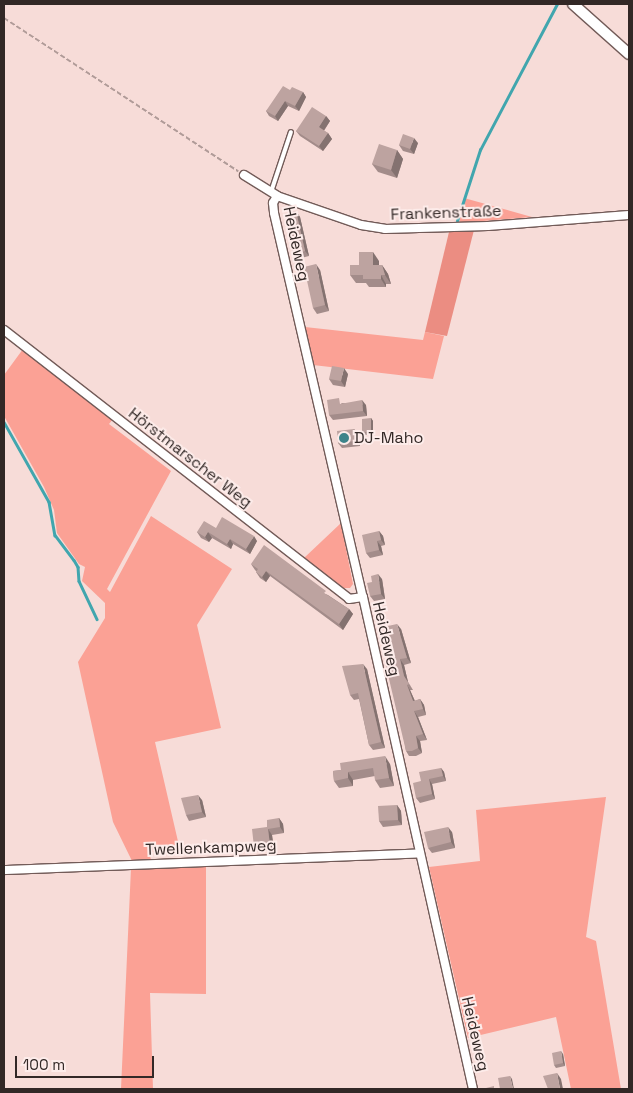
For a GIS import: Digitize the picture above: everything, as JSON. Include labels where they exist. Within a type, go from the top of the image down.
[{"type":"street","points":[[573,4],[629,54]]},
{"type":"street","name":"Frankenstraße","points":[[244,175],[274,194],[361,225],[386,229],[488,226],[629,215]]},
{"type":"street","name":"Heideweg","points":[[274,194],[274,213],[363,597],[473,1089]]},
{"type":"street","name":"Hörstmarscher Weg","points":[[4,330],[349,599],[363,597]]},
{"type":"street","name":"Twellenkampweg","points":[[4,870],[420,853]]},
{"type":"lane","points":[[274,194],[291,132]]},
{"type":"path","points":[[4,18],[244,175]]},
{"type":"shaded area","points":[[464,198],[532,217],[459,223]]},
{"type":"shaded area","points":[[474,230],[447,336],[425,332],[449,232]]},
{"type":"shaded area","points":[[305,327],[423,340],[425,332],[444,336],[433,379],[313,365]]},
{"type":"shaded area","points":[[23,349],[113,419],[109,424],[171,471],[107,589],[110,592],[151,516],[232,569],[197,625],[221,728],[155,742],[180,850],[149,852],[151,860],[132,861],[113,822],[78,662],[105,618],[105,603],[82,581],[85,567],[79,564],[57,533],[54,510],[44,487],[4,416],[4,375]]},
{"type":"shaded area","points":[[341,523],[353,584],[350,588],[342,588],[304,558]]},
{"type":"shaded area","points":[[606,797],[586,937],[596,941],[621,1089],[571,1089],[556,1017],[468,1038],[429,867],[480,861],[476,810]]},
{"type":"shaded area","points":[[206,864],[206,994],[150,993],[153,1089],[121,1089],[131,868]]},
{"type":"building","points":[[283,86],[290,90],[292,87],[303,92],[295,106],[285,101],[275,116],[266,111]]},
{"type":"building","points":[[312,107],[326,116],[319,127],[328,133],[319,146],[296,131]]},
{"type":"building","points":[[403,134],[414,138],[410,149],[399,145]]},
{"type":"building","points":[[379,144],[397,150],[391,170],[372,164]]},
{"type":"building","points":[[296,211],[305,251],[293,254],[284,214]]},
{"type":"building","points":[[359,252],[373,252],[373,265],[382,265],[385,275],[381,275],[381,279],[363,279],[363,275],[350,275],[350,265],[359,265]]},
{"type":"building","points":[[316,264],[325,305],[313,308],[304,267]]},
{"type":"building","points":[[332,366],[344,368],[341,381],[329,379]]},
{"type":"building","points":[[339,398],[340,404],[362,400],[363,411],[329,415],[327,400]]},
{"type":"building","points":[[371,418],[371,432],[362,432],[362,419]]},
{"type":"building","points":[[354,429],[356,441],[338,443],[337,431]]},
{"type":"building","points":[[222,517],[254,536],[246,549],[230,539],[227,544],[208,532],[205,537],[197,532],[204,521],[216,528]]},
{"type":"building","points":[[379,531],[381,540],[377,541],[379,550],[366,553],[362,535]]},
{"type":"building","points":[[264,545],[326,591],[324,593],[349,609],[339,624],[266,571],[262,577],[256,572],[258,569],[251,564]]},
{"type":"building","points":[[378,574],[381,594],[370,596],[367,583],[372,582],[371,576]]},
{"type":"building","points":[[397,624],[407,658],[400,659],[404,676],[409,684],[407,685],[413,701],[420,699],[423,709],[414,711],[423,734],[416,736],[418,748],[412,751],[406,751],[385,662],[391,661],[386,634],[390,633],[388,626]]},
{"type":"building","points":[[363,664],[381,742],[369,745],[358,693],[350,695],[342,666]]},
{"type":"building","points":[[385,756],[389,778],[375,780],[373,768],[348,772],[348,778],[334,781],[333,771],[341,770],[340,763]]},
{"type":"building","points":[[441,768],[443,776],[429,779],[432,794],[416,798],[413,783],[421,781],[419,772]]},
{"type":"building","points":[[198,795],[202,812],[186,815],[181,798]]},
{"type":"building","points":[[397,805],[398,820],[379,821],[378,806]]},
{"type":"building","points":[[279,818],[280,827],[268,829],[270,845],[254,847],[252,829],[267,827],[267,820]]},
{"type":"building","points":[[448,827],[451,842],[428,848],[424,832]]},
{"type":"building","points":[[561,1051],[563,1063],[554,1065],[552,1053]]},
{"type":"building","points":[[557,1073],[560,1089],[548,1089],[543,1076]]},
{"type":"building","points":[[510,1076],[513,1089],[500,1089],[498,1078]]},
{"type":"building","points":[[494,1086],[494,1089],[482,1089]]},
{"type":"waterway","points":[[457,221],[480,150],[557,4]]},
{"type":"waterway","points":[[4,422],[49,502],[55,535],[78,567],[79,581],[97,619]]},
{"type":"place","name":"DJ-Maho","points":[[344,438]]}]
